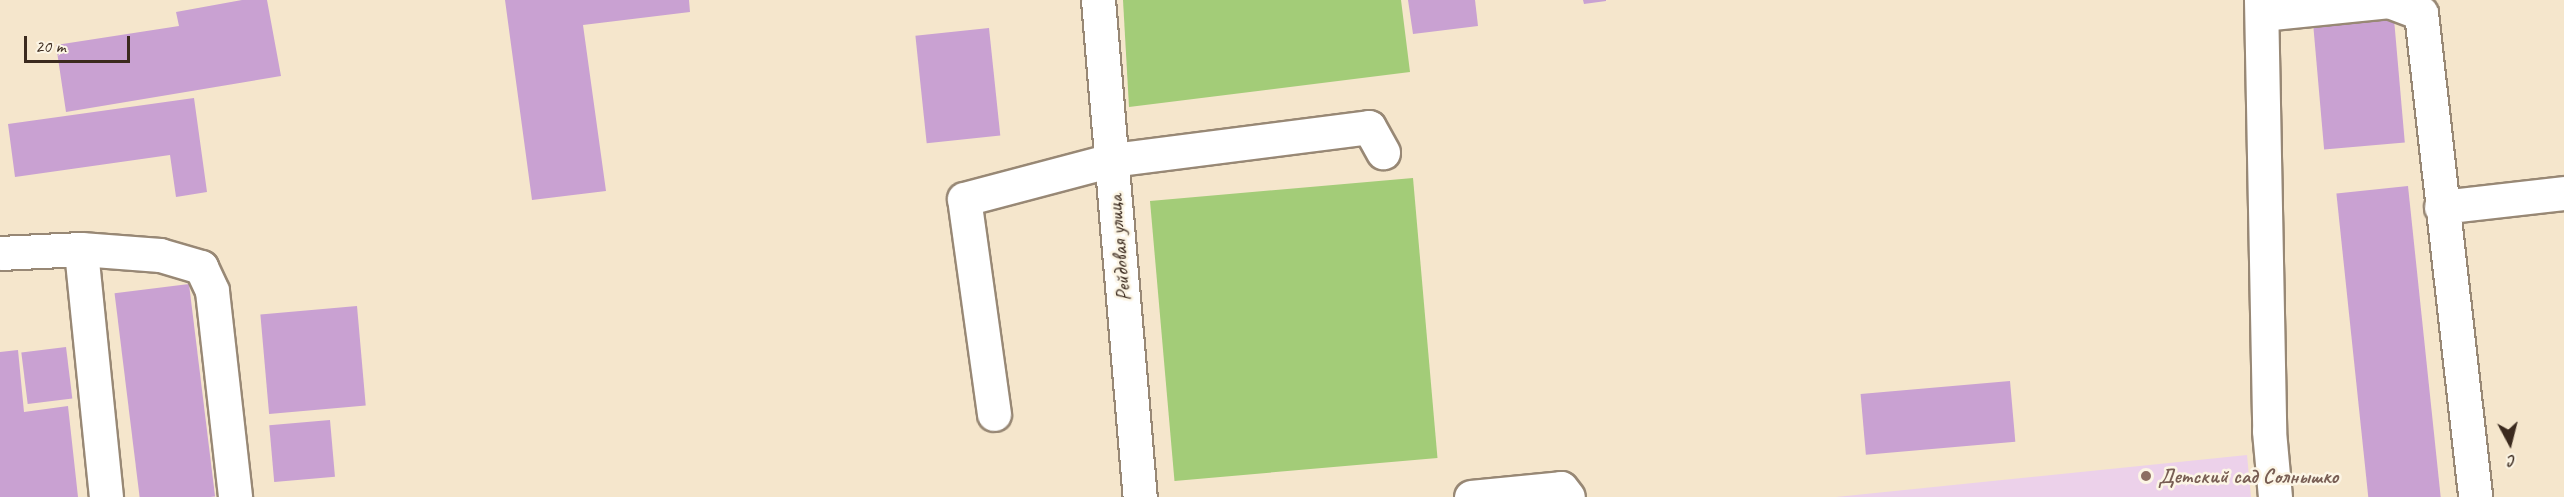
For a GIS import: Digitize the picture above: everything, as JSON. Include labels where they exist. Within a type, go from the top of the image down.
[{"type":"street","name":"Рейдовая улица","points":[[1098,0],[1140,497]]},
{"type":"street","points":[[2275,497],[2269,431],[2261,7],[2389,1],[2421,13],[2475,497]]},
{"type":"street","points":[[994,414],[964,199],[1112,160],[1370,127],[1383,152]]},
{"type":"street","points":[[2441,207],[2564,193]]},
{"type":"street","points":[[0,253],[81,249],[160,255],[201,267],[212,291],[235,497]]},
{"type":"street","points":[[81,249],[106,497]]},
{"type":"street","points":[[1471,497],[1561,488],[1568,497]]},
{"type":"shaded area","name":"Детский сад Солнышко","points":[[2247,455],[2251,497],[1836,497]]},
{"type":"green space","points":[[1123,0],[1401,0],[1410,72],[1129,107]]},
{"type":"green space","points":[[1413,178],[1437,458],[1174,481],[1150,201]]},
{"type":"building","points":[[242,0],[267,0],[281,76],[66,112],[56,45],[179,26],[176,12]]},
{"type":"building","points":[[505,0],[689,0],[690,12],[583,25],[606,191],[532,200]]},
{"type":"building","points":[[1408,0],[1475,0],[1478,26],[1413,34]]},
{"type":"building","points":[[1583,0],[1606,0],[1606,1],[1584,4]]},
{"type":"building","points":[[2394,19],[2405,143],[2324,150],[2313,26]]},
{"type":"building","points":[[989,28],[1000,135],[927,143],[915,36]]},
{"type":"building","points":[[194,98],[207,192],[176,197],[170,155],[15,177],[8,124]]},
{"type":"building","points":[[2408,186],[2441,497],[2368,497],[2336,194]]},
{"type":"building","points":[[189,284],[215,496],[140,497],[115,293]]},
{"type":"building","points":[[357,306],[366,406],[269,414],[260,314]]},
{"type":"building","points":[[66,347],[72,399],[28,404],[21,352]]},
{"type":"building","points":[[18,350],[24,412],[68,406],[78,497],[0,497],[0,352]]},
{"type":"building","points":[[2010,381],[2015,442],[1866,455],[1861,394]]},
{"type":"building","points":[[330,420],[335,477],[274,482],[269,425]]},
{"type":"place","name":"Детский сад Солнышко","points":[[2146,476]]}]
